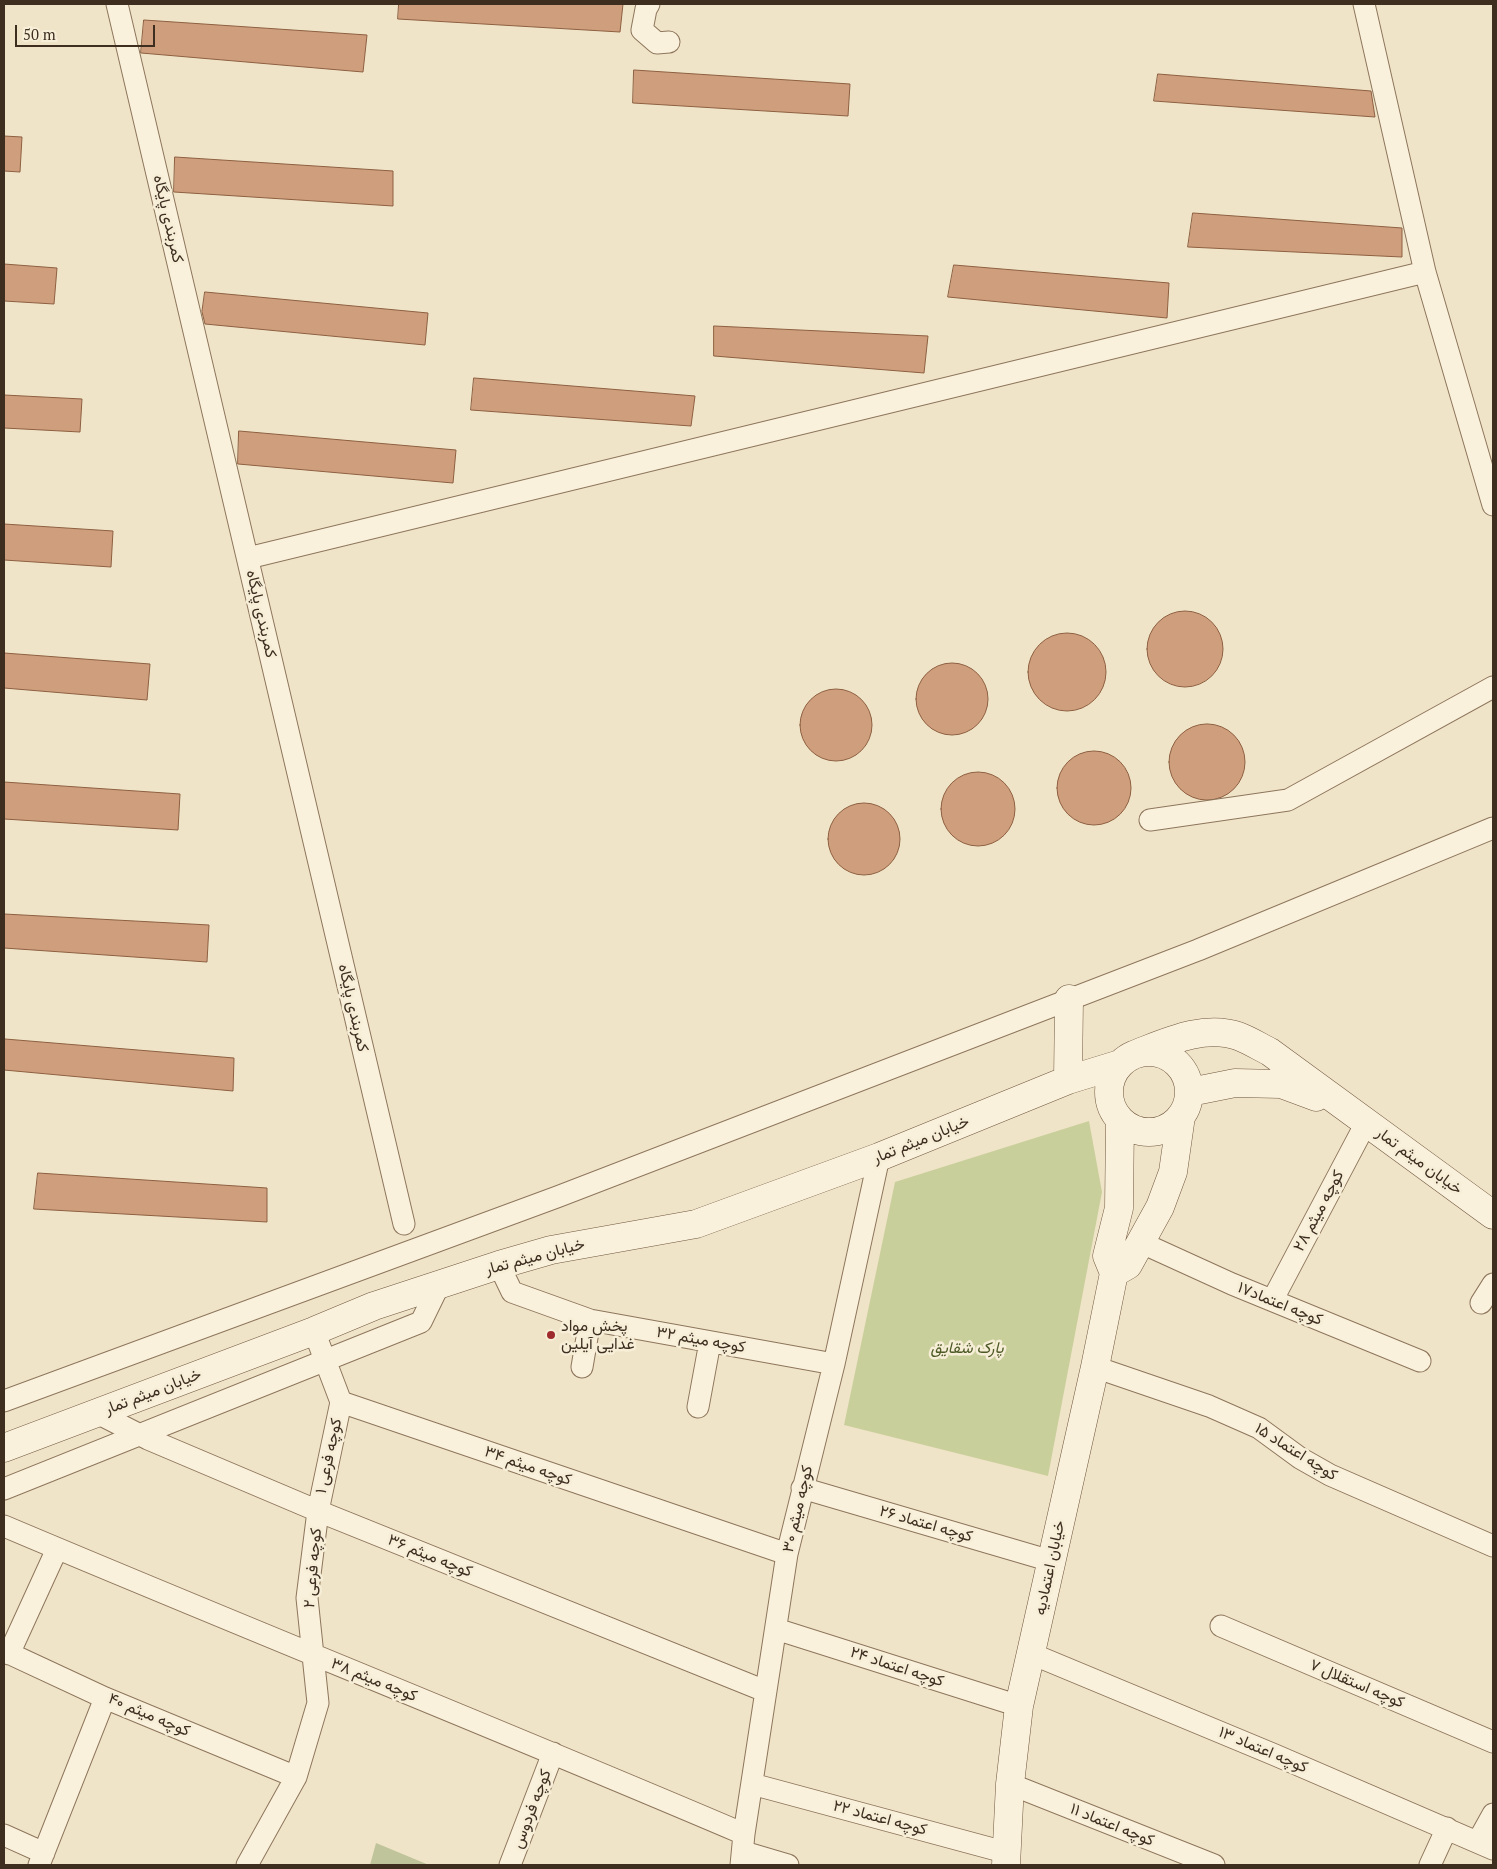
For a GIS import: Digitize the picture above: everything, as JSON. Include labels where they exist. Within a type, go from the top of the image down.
[{"type":"street","name":"کمربندی پایگاه","points":[[117,4],[404,1224]]},
{"type":"street","points":[[649,4],[646,9],[642,30],[657,43],[669,42]]},
{"type":"street","points":[[1364,4],[1425,272],[1493,505]]},
{"type":"street","points":[[248,558],[1425,272]]},
{"type":"street","points":[[1150,820],[1288,800],[1493,687]]},
{"type":"street","points":[[4,1401],[557,1197],[1207,946],[1493,828]]},
{"type":"street","points":[[1069,999],[1068,1080],[1093,1093],[1134,1130],[1149,1133],[1165,1130],[1185,1104]]},
{"type":"street","name":"خیابان میثم تمار","points":[[4,1448],[314,1331],[374,1306],[499,1265],[551,1250],[696,1224],[879,1157],[1068,1080],[1183,1036],[1216,1032],[1238,1036],[1270,1052],[1493,1215]]},
{"type":"street","points":[[1114,1273],[1128,1265],[1142,1242],[1160,1207],[1173,1172],[1185,1104],[1186,1076],[1177,1063],[1164,1054],[1148,1051],[1126,1059],[1111,1077],[1108,1092],[1116,1115]]},
{"type":"street","name":"خیابان میثم تمار","points":[[1185,1104],[1235,1083],[1281,1084],[1356,1116]]},
{"type":"street","name":"خیابان اعتمادیه","points":[[1007,1859],[1010,1784],[1019,1706],[1096,1367],[1114,1273],[1107,1256],[1119,1208],[1116,1115]]},
{"type":"street","name":"کوچه میثم ۲۸","points":[[1273,1299],[1356,1116]]},
{"type":"street","name":"کوچه میثم ۳۰","points":[[743,1851],[765,1691],[787,1554],[834,1364],[879,1157]]},
{"type":"street","name":"کوچه اعتماد۱۷","points":[[1142,1242],[1232,1284],[1420,1360]]},
{"type":"street","name":"کوچه میثم ۳۲","points":[[499,1265],[512,1292],[590,1320],[834,1364]]},
{"type":"street","points":[[1481,1303],[1493,1284]]},
{"type":"street","points":[[4,1489],[421,1322],[439,1285]]},
{"type":"street","points":[[582,1368],[590,1320]]},
{"type":"street","points":[[314,1331],[341,1402]]},
{"type":"street","points":[[698,1407],[710,1342]]},
{"type":"street","name":"کوچه اعتماد ۱۵","points":[[1096,1367],[1209,1406],[1259,1428],[1300,1458],[1330,1475],[1493,1546]]},
{"type":"street","name":"کوچه فرعی ۱","points":[[318,1511],[341,1402]]},
{"type":"street","name":"کوچه میثم ۳۴","points":[[341,1402],[787,1554]]},
{"type":"street","name":"کوچه میثم ۳۶","points":[[98,1413],[140,1435],[318,1511],[765,1691]]},
{"type":"street","name":"کوچه اعتماد ۲۶","points":[[802,1488],[1051,1561]]},
{"type":"street","name":"کوچه فرعی ۲","points":[[247,1865],[296,1776],[318,1703],[307,1598],[318,1511]]},
{"type":"street","name":"کوچه میثم ۳۸","points":[[4,1526],[312,1655],[554,1753],[743,1851],[788,1865]]},
{"type":"street","points":[[6,1652],[57,1549]]},
{"type":"street","name":"کوچه استقلال ۷","points":[[1221,1626],[1493,1742]]},
{"type":"street","name":"کوچه اعتماد ۲۴","points":[[776,1629],[1019,1706]]},
{"type":"street","name":"کوچه میثم ۴۰","points":[[6,1652],[106,1698],[296,1776]]},
{"type":"street","name":"کوچه اعتماد ۱۳","points":[[1032,1654],[1486,1845]]},
{"type":"street","points":[[4,1836],[41,1859],[106,1698]]},
{"type":"street","name":"کوچه فردوس","points":[[510,1865],[554,1753]]},
{"type":"street","name":"کوچه اعتماد ۲۲","points":[[752,1784],[1007,1859]]},
{"type":"street","name":"کوچه اعتماد ۱۱","points":[[1010,1784],[1214,1865]]},
{"type":"street","points":[[1486,1845],[1493,1814]]},
{"type":"street","points":[[1430,1865],[1447,1828]]},
{"type":"green space","name":"پارک شقایق","points":[[1089,1121],[1102,1192],[1048,1476],[844,1425],[895,1182]]},
{"type":"green space","points":[[376,1843],[429,1865],[370,1865]]},
{"type":"building","points":[[399,4],[623,4],[620,32],[398,19]]},
{"type":"building","points":[[144,20],[367,35],[363,72],[141,53]]},
{"type":"building","points":[[634,70],[850,84],[848,116],[633,103]]},
{"type":"building","points":[[1158,74],[1371,91],[1375,117],[1154,101]]},
{"type":"building","points":[[4,136],[22,137],[20,172],[4,171]]},
{"type":"building","points":[[175,157],[393,171],[393,206],[174,192]]},
{"type":"building","points":[[1193,213],[1402,228],[1402,257],[1188,247]]},
{"type":"building","points":[[4,264],[57,268],[54,304],[4,301]]},
{"type":"building","points":[[954,265],[1169,283],[1167,318],[948,297]]},
{"type":"building","points":[[205,292],[428,313],[425,345],[205,324],[202,312]]},
{"type":"building","points":[[714,326],[928,336],[924,373],[714,356]]},
{"type":"building","points":[[474,378],[695,396],[691,426],[471,410]]},
{"type":"building","points":[[4,395],[82,399],[80,432],[4,428]]},
{"type":"building","points":[[239,431],[456,450],[453,483],[238,464]]},
{"type":"building","points":[[4,524],[113,531],[111,567],[4,560]]},
{"type":"building","points":[[1185,611],[1199,614],[1212,622],[1220,635],[1223,649],[1220,663],[1212,676],[1199,684],[1185,687],[1171,684],[1158,676],[1150,663],[1147,649],[1150,635],[1158,622],[1171,614]]},
{"type":"building","points":[[1067,633],[1082,636],[1099,650],[1103,657],[1106,672],[1103,687],[1089,704],[1082,708],[1067,711],[1052,708],[1035,694],[1031,687],[1028,672],[1031,657],[1045,640],[1052,636]]},
{"type":"building","points":[[4,653],[150,664],[147,700],[4,688]]},
{"type":"building","points":[[952,663],[972,669],[982,679],[988,699],[982,719],[972,729],[952,735],[932,729],[922,719],[916,699],[922,679],[932,669]]},
{"type":"building","points":[[836,689],[856,695],[866,705],[872,725],[866,745],[856,755],[836,761],[816,755],[806,745],[800,725],[806,705],[816,695]]},
{"type":"building","points":[[1207,724],[1222,727],[1234,735],[1242,747],[1245,762],[1242,777],[1234,789],[1222,797],[1207,800],[1192,797],[1180,789],[1172,777],[1169,762],[1172,747],[1180,735],[1192,727]]},
{"type":"building","points":[[1094,751],[1115,757],[1125,767],[1131,788],[1125,809],[1115,819],[1094,825],[1073,819],[1063,809],[1057,788],[1063,767],[1073,757]]},
{"type":"building","points":[[978,772],[999,778],[1009,788],[1015,809],[1009,830],[999,840],[978,846],[957,840],[947,830],[941,809],[947,788],[957,778]]},
{"type":"building","points":[[4,782],[180,794],[178,830],[4,819]]},
{"type":"building","points":[[864,803],[884,809],[894,819],[900,839],[894,859],[884,869],[864,875],[844,869],[834,859],[828,839],[834,819],[844,809]]},
{"type":"building","points":[[4,914],[209,925],[207,962],[4,948]]},
{"type":"building","points":[[5,1039],[234,1058],[233,1091],[4,1070]]},
{"type":"building","points":[[38,1173],[267,1188],[267,1222],[34,1209]]},
{"type":"place","name":"پخش مواد غدایی آیلین","points":[[551,1335]]}]
